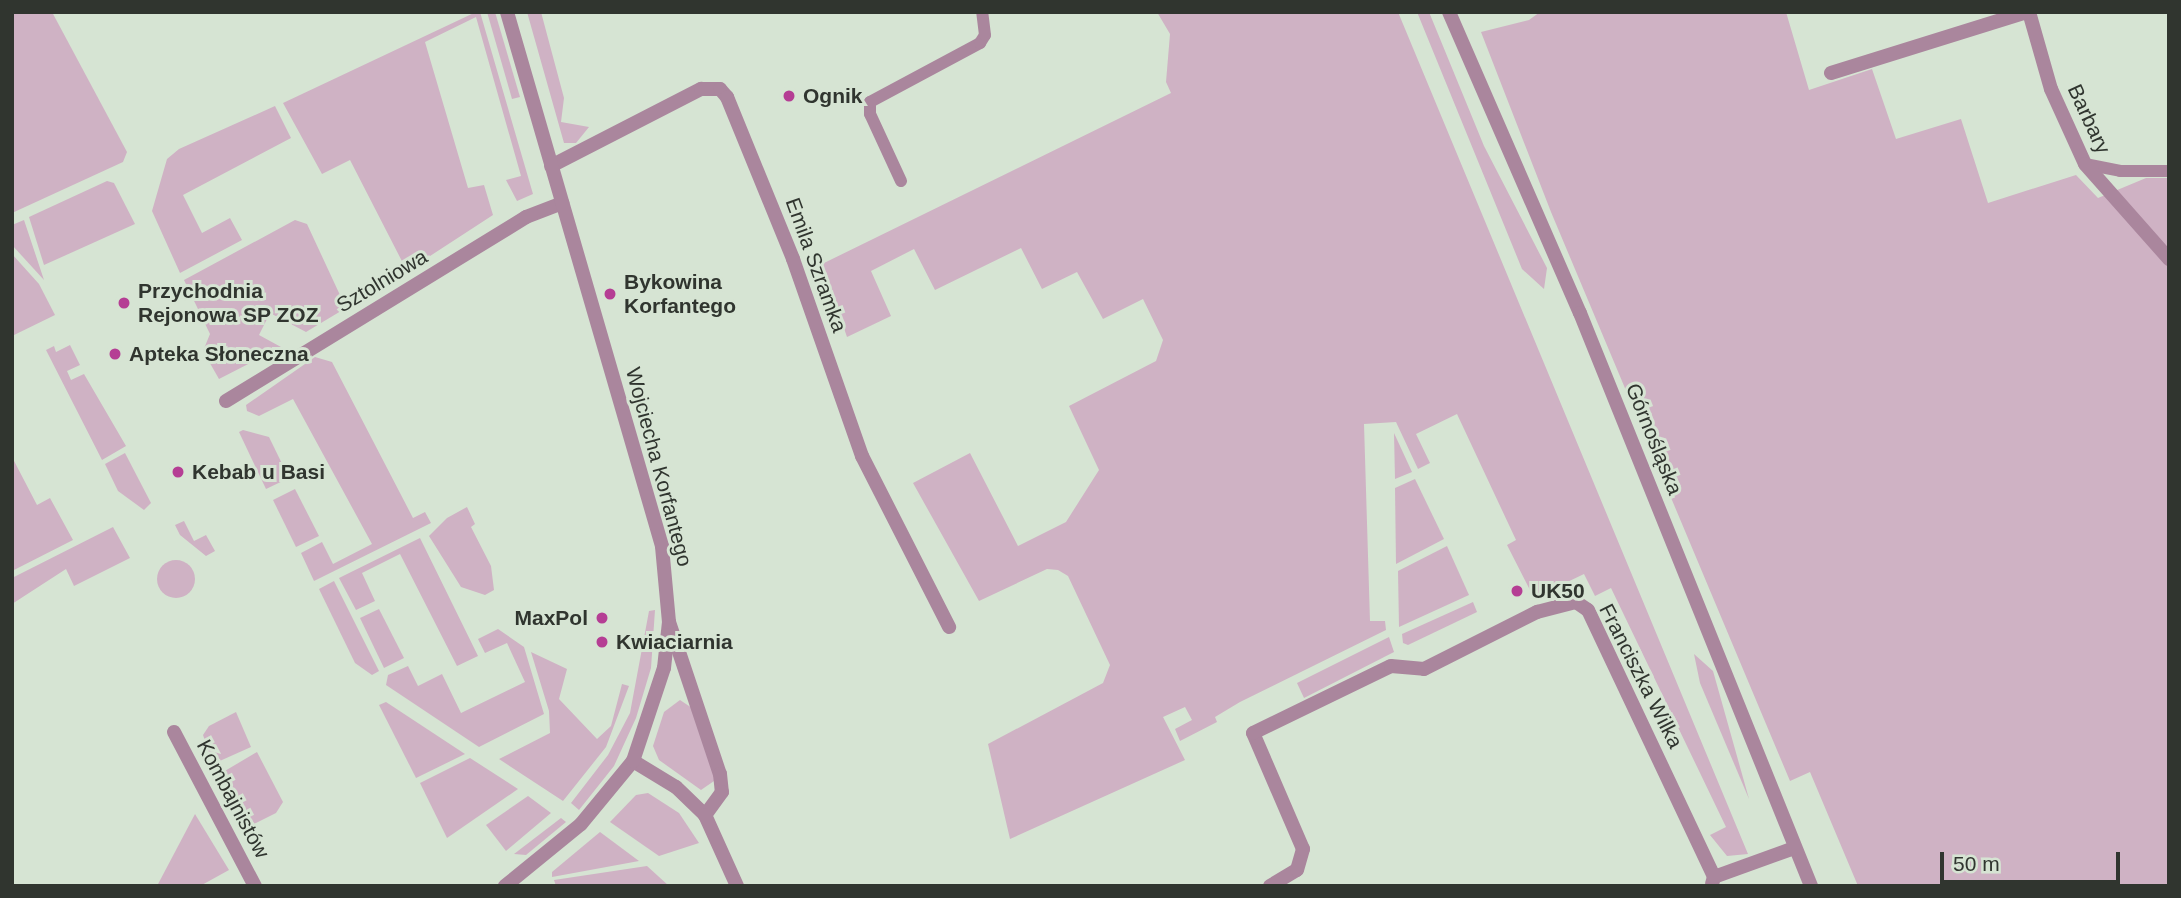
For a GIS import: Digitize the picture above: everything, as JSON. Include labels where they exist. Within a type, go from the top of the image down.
[{"type":"street","name":"Wojciecha Korfantego","points":[[505,886],[581,824],[633,761],[664,668],[669,622],[662,545],[507,12]]},
{"type":"street","name":"Górnośląska","points":[[1449,12],[1580,313],[1811,886]]},
{"type":"street","name":"Barbary","points":[[1831,73],[2028,12],[2051,89],[2085,164],[2169,259]]},
{"type":"street","name":"Emila Szramka","points":[[551,166],[701,89],[720,89],[727,97],[793,259],[862,456],[949,628]]},
{"type":"street","name":"Sztolniowa","points":[[226,401],[526,217],[562,202]]},
{"type":"street","name":"Franciszka Wilka","points":[[1270,886],[1297,870],[1303,849],[1253,733],[1391,666],[1424,669],[1537,612],[1576,602],[1588,610],[1713,881]]},
{"type":"street","points":[[669,622],[720,774],[722,792],[705,815]]},
{"type":"street","name":"Kombajnistów","points":[[174,732],[255,886]]},
{"type":"street","points":[[633,761],[676,787],[705,815],[737,886]]},
{"type":"street","points":[[1713,881],[1794,848]]},
{"type":"lane","points":[[901,181],[870,114],[870,102],[980,43],[985,35],[982,12]]},
{"type":"lane","points":[[2085,164],[2120,172],[2169,171]]},
{"type":"shaded area","points":[[12,12],[52,12],[127,152],[123,162],[12,213]]},
{"type":"shaded area","points":[[480,12],[533,194],[517,201],[506,180],[521,176],[476,17],[425,42],[468,188],[484,185],[493,215],[407,271],[350,160],[322,174],[283,103]]},
{"type":"shaded area","points":[[487,12],[495,12],[520,97],[512,99]]},
{"type":"shaded area","points":[[527,12],[541,12],[564,98],[561,122],[589,127],[576,143],[564,143]]},
{"type":"shaded area","points":[[1157,12],[1398,12],[1748,854],[1727,856],[1710,835],[1726,827],[1611,588],[1595,596],[1584,574],[1534,598],[1507,545],[1516,540],[1457,414],[1416,434],[1430,463],[1418,469],[1396,422],[1364,424],[1370,621],[1385,621],[1386,630],[1240,702],[1215,717],[1217,722],[1180,741],[1175,729],[1192,720],[1185,707],[1163,717],[1185,760],[1010,839],[988,744],[1103,683],[1110,665],[1068,576],[1058,570],[1047,569],[979,601],[913,483],[970,453],[1018,546],[1066,522],[1099,470],[1069,406],[1156,361],[1163,340],[1143,299],[1103,319],[1077,272],[1042,289],[1021,248],[935,290],[914,249],[871,271],[891,316],[847,337],[822,264],[1171,93],[1166,82],[1170,34]]},
{"type":"shaded area","points":[[1417,12],[1429,12],[1484,146],[1547,268],[1544,289],[1522,269]]},
{"type":"shaded area","points":[[1540,12],[1786,12],[1809,90],[1872,69],[1896,139],[1961,119],[1988,203],[2076,175],[2098,198],[2146,178],[2169,178],[2169,886],[1858,886],[1810,772],[1790,781],[1551,212],[1481,32],[1529,20]]},
{"type":"shaded area","points":[[275,106],[291,138],[183,195],[202,233],[230,218],[242,240],[180,273],[152,211],[167,159],[179,149]]},
{"type":"shaded area","points":[[107,181],[114,183],[135,224],[44,265],[29,217]]},
{"type":"shaded area","points":[[24,220],[44,280],[12,245],[12,225]]},
{"type":"shaded area","points":[[295,220],[307,224],[346,308],[306,332],[270,313],[259,335],[281,347],[219,379],[203,351],[210,334],[184,280]]},
{"type":"shaded area","points":[[12,254],[39,284],[55,315],[12,336]]},
{"type":"shaded area","points":[[70,345],[80,365],[67,371],[71,380],[84,374],[126,446],[102,460],[46,350],[54,346],[56,352]]},
{"type":"shaded area","points":[[315,357],[332,362],[413,518],[425,512],[431,523],[314,581],[301,553],[322,542],[333,564],[372,544],[293,399],[259,416],[247,411],[246,405]]},
{"type":"shaded area","points":[[243,430],[269,437],[289,478],[266,489],[239,432]]},
{"type":"shaded area","points":[[1394,433],[1412,472],[1395,479]]},
{"type":"shaded area","points":[[125,453],[151,503],[144,510],[118,491],[105,464]]},
{"type":"shaded area","points":[[12,457],[37,505],[50,498],[73,540],[12,571]]},
{"type":"shaded area","points":[[1415,479],[1444,539],[1396,564],[1395,488]]},
{"type":"shaded area","points":[[295,489],[319,536],[296,547],[273,500]]},
{"type":"shaded area","points":[[467,507],[475,524],[471,527],[491,566],[494,590],[485,595],[461,587],[429,536],[447,518]]},
{"type":"shaded area","points":[[184,521],[194,541],[206,535],[215,551],[206,556],[180,535],[175,525]]},
{"type":"shaded area","points":[[113,527],[130,558],[74,586],[66,569],[12,604],[12,578]]},
{"type":"shaded area","points":[[420,538],[478,656],[457,666],[400,554],[362,573],[375,601],[356,610],[339,578]]},
{"type":"shaded area","points":[[1447,546],[1469,595],[1399,627],[1398,571]]},
{"type":"shaded area","points":[[176,560],[189,566],[195,579],[189,592],[176,598],[163,592],[157,579],[163,566]]},
{"type":"shaded area","points":[[334,581],[379,671],[372,675],[355,663],[319,589]]},
{"type":"shaded area","points":[[1473,602],[1477,612],[1408,645],[1403,643],[1402,634]]},
{"type":"shaded area","points":[[379,609],[404,658],[384,668],[360,618]]},
{"type":"shaded area","points":[[655,610],[651,668],[636,718],[614,766],[579,810],[571,803],[608,755],[630,713],[649,611]]},
{"type":"shaded area","points":[[498,629],[524,647],[544,714],[479,747],[386,685],[388,675],[408,666],[418,686],[442,674],[461,713],[525,682],[507,643],[485,653],[478,639]]},
{"type":"shaded area","points":[[1389,637],[1394,652],[1304,698],[1297,683]]},
{"type":"shaded area","points":[[531,652],[567,669],[559,699],[597,739],[611,726],[622,684],[629,686],[606,747],[563,801],[499,759],[550,733],[549,711]]},
{"type":"shaded area","points":[[1694,654],[1713,671],[1749,799],[1700,683]]},
{"type":"shaded area","points":[[680,700],[695,710],[715,773],[714,781],[701,790],[659,760],[653,746],[664,712]]},
{"type":"shaded area","points":[[386,702],[465,754],[416,778],[379,705]]},
{"type":"shaded area","points":[[236,712],[251,747],[213,764],[203,735],[209,726]]},
{"type":"shaded area","points":[[257,752],[283,802],[276,813],[246,828],[218,775]]},
{"type":"shaded area","points":[[470,758],[518,789],[447,838],[420,783]]},
{"type":"shaded area","points":[[648,793],[679,813],[699,843],[659,856],[610,822],[636,795]]},
{"type":"shaded area","points":[[528,796],[551,813],[506,851],[486,825]]},
{"type":"shaded area","points":[[195,814],[229,870],[200,886],[157,886]]},
{"type":"shaded area","points":[[561,818],[566,822],[526,855],[514,854]]},
{"type":"shaded area","points":[[600,832],[639,861],[552,877],[552,872]]},
{"type":"shaded area","points":[[647,866],[669,886],[556,886],[554,880]]},
{"type":"place","name":"Ognik","points":[[789,96]]},
{"type":"place","name":"Bykowina Korfantego","points":[[610,294]]},
{"type":"place","name":"Przychodnia Rejonowa SP ZOZ","points":[[124,303]]},
{"type":"place","name":"Apteka Słoneczna","points":[[115,354]]},
{"type":"place","name":"Kebab u Basi","points":[[178,472]]},
{"type":"place","name":"UK50","points":[[1517,591]]},
{"type":"place","name":"MaxPol","points":[[602,618]]},
{"type":"place","name":"Kwiaciarnia","points":[[602,642]]}]
